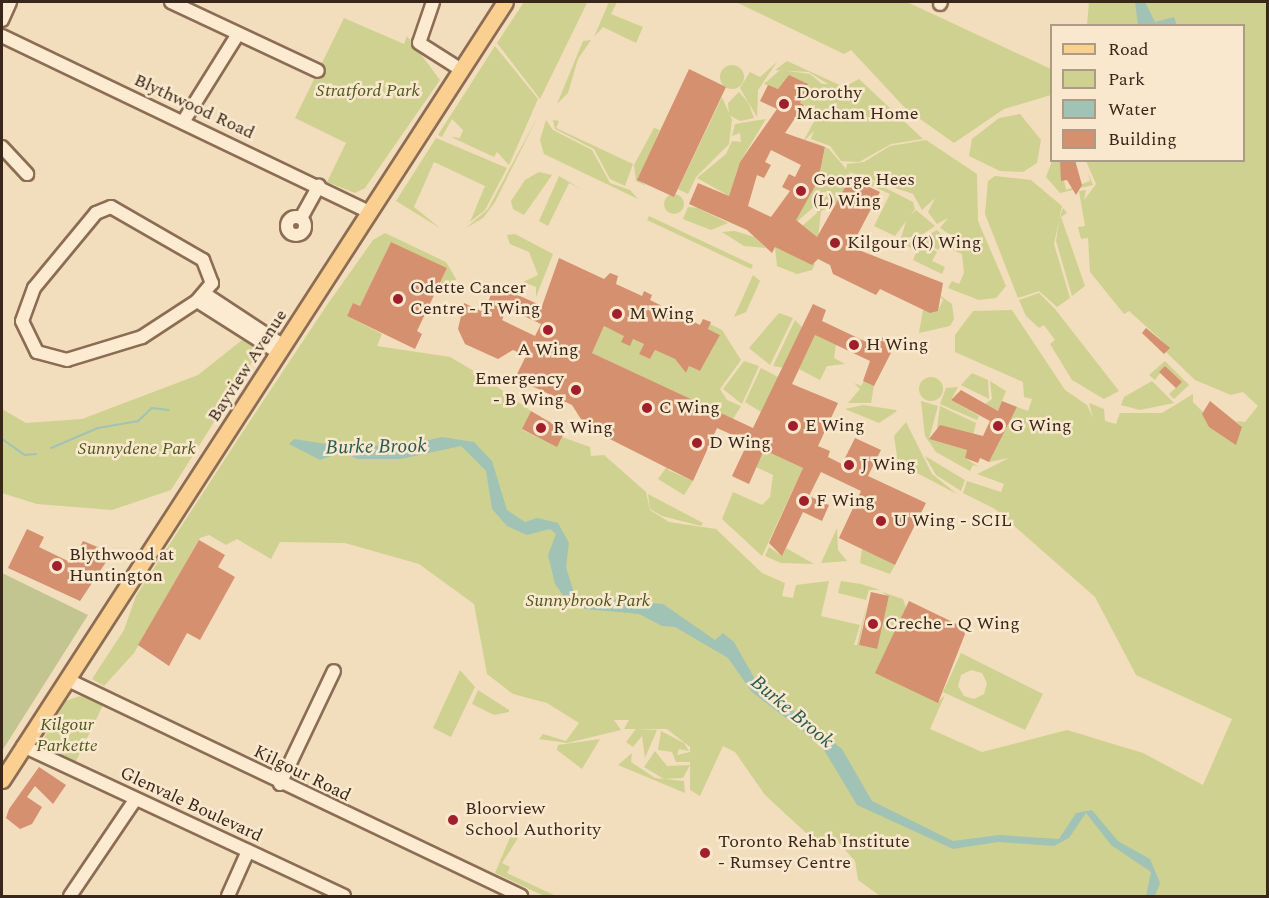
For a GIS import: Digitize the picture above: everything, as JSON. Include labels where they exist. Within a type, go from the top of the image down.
[{"type":"main road","name":"Bayview Avenue","points":[[2,780],[505,2]]},
{"type":"street","points":[[2,20],[10,2]]},
{"type":"street","points":[[171,2],[318,71]]},
{"type":"street","points":[[433,2],[419,44],[460,69]]},
{"type":"street","points":[[183,122],[238,34]]},
{"type":"street","name":"Blythwood Road","points":[[2,36],[370,212]]},
{"type":"street","points":[[2,147],[27,174]]},
{"type":"street","points":[[301,218],[319,186]]},
{"type":"street","points":[[111,207],[203,260],[212,283],[201,297],[142,336],[68,360],[37,351],[22,321],[34,288],[96,213],[111,207]]},
{"type":"street","points":[[201,297],[281,349]]},
{"type":"street","points":[[280,784],[334,671]]},
{"type":"street","name":"Kilgour Road","points":[[68,680],[280,784],[521,897]]},
{"type":"street","name":"Glenvale Boulevard","points":[[23,746],[344,897]]},
{"type":"street","points":[[70,897],[135,800]]},
{"type":"street","points":[[228,897],[248,851]]},
{"type":"green space","points":[[524,2],[587,3],[540,99],[497,43]]},
{"type":"green space","points":[[609,2],[617,2],[611,14],[643,27],[636,43],[603,27],[594,37]]},
{"type":"green space","points":[[736,2],[907,2],[1050,69],[1050,95],[1004,109],[954,143],[906,109],[851,50],[844,54]]},
{"type":"green space","name":"Sunnybrook Park","points":[[1089,2],[1267,2],[1267,896],[880,896],[858,880],[855,861],[837,841],[817,843],[765,795],[735,752],[723,746],[700,796],[690,790],[690,747],[667,729],[624,729],[629,720],[614,720],[621,730],[567,743],[539,739],[543,734],[566,741],[579,723],[547,703],[513,694],[487,674],[474,604],[419,564],[345,543],[280,542],[271,559],[237,539],[226,545],[209,535],[200,538],[134,653],[104,686],[92,679],[124,630],[136,596],[240,436],[373,240],[385,233],[446,262],[456,279],[448,293],[444,291],[438,287],[447,268],[391,242],[360,306],[353,303],[347,316],[382,334],[377,346],[450,357],[479,374],[531,411],[522,430],[557,446],[562,437],[590,447],[591,456],[604,455],[646,492],[650,510],[669,522],[716,529],[762,573],[785,583],[782,596],[793,598],[796,585],[829,581],[821,616],[860,625],[854,645],[857,645],[867,603],[859,645],[876,649],[889,597],[882,592],[903,599],[938,702],[945,695],[930,729],[982,752],[1067,730],[1143,753],[1203,785],[1232,719],[1136,675],[1095,597],[995,509],[963,493],[967,481],[1001,492],[1004,484],[977,474],[1009,458],[989,462],[1017,407],[1028,411],[1032,399],[1024,397],[1023,382],[955,352],[955,335],[973,311],[1012,310],[1065,390],[1087,405],[1093,418],[1089,403],[1104,409],[1105,421],[1116,424],[1120,413],[1162,413],[1193,394],[1193,402],[1235,444],[1242,427],[1236,421],[1245,422],[1258,406],[1243,392],[1231,395],[1195,380],[1166,352],[1169,348],[1159,338],[1129,311],[1124,314],[1090,272],[1088,238],[1081,239],[1078,227],[1085,226],[1079,191],[1086,190],[1084,200],[1096,184],[1086,162],[1245,162],[1245,24],[1087,24]]},
{"type":"green space","name":"Stratford Park","points":[[344,18],[404,44],[407,36],[440,80],[365,188],[355,193],[327,182],[346,143],[295,118]]},
{"type":"green space","points":[[591,40],[578,59],[568,93],[557,104],[583,41]]},
{"type":"green space","points":[[495,46],[538,99],[509,165],[497,152],[494,157],[451,137],[460,138],[463,130],[452,119],[442,137],[438,135]]},
{"type":"green space","points":[[787,61],[844,87],[859,79],[923,139],[891,144],[859,162],[841,161],[830,146],[811,139],[814,131],[803,142],[819,112],[800,103],[808,84],[790,76],[778,89],[764,84],[780,70],[775,70]],"holes":[[[784,71],[809,72],[828,84],[822,84],[810,74]]]},
{"type":"green space","points":[[777,62],[758,90],[757,117],[740,88],[750,72],[760,77]]},
{"type":"green space","points":[[732,65],[741,68],[744,77],[741,86],[732,89],[723,86],[720,77],[723,68]]},
{"type":"green space","points":[[739,92],[748,102],[754,118],[740,121],[729,115],[728,103]]},
{"type":"green space","points":[[722,97],[732,120],[729,144],[696,177],[688,194],[678,189]]},
{"type":"green space","points":[[1020,114],[1041,140],[1037,163],[1023,172],[1000,171],[969,156],[972,139],[999,118]]},
{"type":"green space","points":[[538,116],[495,202],[483,218],[466,228],[488,209]]},
{"type":"green space","points":[[766,119],[740,162],[729,196],[697,178],[726,154],[732,141],[741,142],[740,133],[732,136],[735,124]]},
{"type":"green space","points":[[546,120],[553,130],[592,150],[610,183],[630,190],[638,199],[544,154],[540,140]]},
{"type":"green space","points":[[553,120],[559,121],[556,128],[633,164],[625,186],[610,179],[594,149],[555,129]]},
{"type":"green space","points":[[654,128],[660,130],[638,179],[646,186],[636,181],[634,165]]},
{"type":"green space","points":[[436,138],[507,168],[485,210],[470,222],[485,186],[434,162],[414,207],[440,228],[396,201]]},
{"type":"green space","points":[[810,140],[829,149],[853,177],[838,204],[821,201],[835,205],[821,211],[818,238],[802,226],[817,213],[817,204],[790,228],[818,181],[825,148]]},
{"type":"green space","points":[[926,140],[977,174],[978,221],[1006,286],[996,298],[979,300],[948,288],[952,281],[959,284],[964,273],[962,254],[941,245],[938,250],[921,239],[937,230],[948,241],[967,246],[940,228],[948,218],[937,224],[928,212],[935,198],[922,210],[913,194],[846,171],[847,164],[864,162],[890,146]]},
{"type":"green space","points":[[1052,162],[1060,162],[1066,190],[1090,181],[1088,173],[1093,185],[1060,193],[1046,177]]},
{"type":"green space","points":[[539,172],[552,175],[524,215],[513,209],[511,201],[525,180]]},
{"type":"green space","points":[[559,176],[581,189],[569,183],[548,226],[539,221]]},
{"type":"green space","points":[[995,176],[1031,180],[1062,206],[1054,244],[1070,298],[1057,307],[1039,291],[1018,298],[985,214],[988,181]]},
{"type":"green space","points":[[872,181],[913,202],[915,209],[895,236],[874,226],[890,194],[870,185]]},
{"type":"green space","points":[[674,194],[681,197],[684,204],[681,211],[674,214],[667,211],[664,204],[667,197]]},
{"type":"green space","points":[[688,207],[698,208],[728,223],[711,230],[683,219]]},
{"type":"green space","points":[[1063,208],[1067,213],[1061,217],[1085,286],[1072,296],[1056,241],[1059,220]]},
{"type":"green space","points":[[916,210],[935,226],[920,236],[901,238],[907,218]]},
{"type":"green space","points":[[649,216],[753,265],[751,269],[647,220]]},
{"type":"green space","points":[[735,231],[754,237],[766,248],[744,246],[722,232]]},
{"type":"green space","points":[[515,234],[553,254],[536,297],[536,287],[523,282],[538,275],[529,252],[510,244],[507,235]]},
{"type":"green space","points":[[916,241],[937,252],[932,261],[945,267],[942,274],[913,260],[917,251],[901,243]]},
{"type":"green space","points":[[775,247],[815,264],[812,270],[797,274],[777,266]]},
{"type":"green space","points":[[753,275],[760,281],[746,312],[734,317]]},
{"type":"green space","points":[[1039,293],[1055,309],[1119,391],[1104,399],[1072,380],[1050,344],[1055,340],[1044,325],[1039,328],[1026,316],[1019,300]]},
{"type":"green space","points":[[938,294],[952,304],[954,319],[950,326],[919,333],[923,310],[938,311],[943,300]]},
{"type":"green space","points":[[779,313],[793,318],[770,365],[749,348]]},
{"type":"green space","points":[[795,320],[804,329],[785,368],[773,366]]},
{"type":"green space","points":[[710,324],[722,330],[741,360],[720,389],[727,400],[741,406],[733,419],[592,353],[604,326],[644,344],[639,354],[650,359],[655,350],[675,359],[686,373],[689,366],[700,371],[720,335],[708,329]]},
{"type":"green space","points":[[815,335],[836,345],[834,358],[845,364],[827,366],[820,380],[799,369]]},
{"type":"green space","name":"Sunnydene Park","points":[[246,337],[262,346],[171,490],[112,510],[37,504],[2,493],[2,409],[26,423],[82,419],[198,375]]},
{"type":"green space","points":[[744,361],[759,366],[742,404],[723,389]]},
{"type":"green space","points":[[1165,361],[1189,385],[1174,399],[1169,394],[1182,382],[1165,366],[1155,380],[1149,375]]},
{"type":"green space","points":[[761,368],[780,378],[761,412],[745,402]]},
{"type":"green space","points":[[972,373],[988,380],[989,399],[961,385]]},
{"type":"green space","points":[[931,377],[939,381],[943,389],[939,397],[931,401],[923,397],[919,389],[923,381]]},
{"type":"green space","points":[[864,381],[874,386],[871,403],[848,403],[860,389],[854,383],[861,386]]},
{"type":"green space","points":[[990,381],[1006,391],[998,411],[985,404],[992,399]]},
{"type":"green space","points":[[1152,381],[1174,403],[1140,410],[1121,405],[1124,397]]},
{"type":"green space","points":[[958,387],[951,400],[979,416],[977,420],[940,404],[946,388]]},
{"type":"green space","points":[[921,401],[938,406],[929,439],[967,450],[965,458],[979,467],[973,465],[970,471],[936,452],[925,436]]},
{"type":"green space","points":[[863,405],[897,411],[879,423],[845,409]]},
{"type":"green space","points":[[940,406],[976,423],[973,436],[937,428]]},
{"type":"green space","points":[[906,422],[932,474],[957,494],[898,463],[894,436]]},
{"type":"green space","points":[[764,450],[803,468],[762,556],[722,519],[733,492],[762,505],[770,497],[773,475],[756,467]]},
{"type":"green space","points":[[925,456],[965,480],[961,491],[936,475]]},
{"type":"green space","points":[[673,458],[668,470],[693,481],[684,495],[658,479]]},
{"type":"green space","points":[[648,494],[703,523],[701,526],[662,516],[650,509]]},
{"type":"green space","points":[[837,528],[838,550],[847,561],[821,563]]},
{"type":"green space","points":[[769,547],[782,556],[786,548],[814,564],[781,563],[765,556]]},
{"type":"green space","points":[[862,549],[895,565],[890,574],[860,563]]},
{"type":"green space","points":[[2,573],[88,615],[2,751]]},
{"type":"green space","points":[[841,581],[880,590],[869,590],[866,600],[838,593]]},
{"type":"green space","points":[[961,653],[1043,694],[1025,730],[943,692]],"holes":[[[971,670],[982,673],[987,683],[984,694],[974,699],[964,696],[958,686],[961,675]]]},
{"type":"green space","points":[[460,670],[475,687],[451,737],[433,728]]},
{"type":"green space","points":[[478,690],[509,712],[494,715],[472,704]]},
{"type":"green space","name":"Kilgour Parkette","points":[[80,696],[103,705],[75,763],[41,743],[66,701]]},
{"type":"green space","points":[[636,729],[657,730],[645,758],[642,736],[633,747],[626,742]]},
{"type":"green space","points":[[661,731],[684,743],[689,751],[679,749],[677,755],[690,752],[692,762],[676,762],[672,752],[658,750]]},
{"type":"green space","points":[[600,739],[582,769],[557,750],[558,745]]},
{"type":"green space","points":[[655,751],[667,766],[690,765],[683,778],[664,779],[644,767]]},
{"type":"green space","points":[[632,753],[631,762],[655,778],[684,781],[685,793],[618,765]]},
{"type":"green space","points":[[511,835],[518,838],[502,863],[510,867],[507,873],[556,896],[544,896],[495,873]]},
{"type":"water","points":[[1135,2],[1145,2],[1155,22],[1174,17],[1177,24],[1138,24]]},
{"type":"water","points":[[442,437],[474,442],[492,461],[507,510],[525,522],[537,518],[558,523],[569,543],[566,567],[575,596],[663,604],[715,640],[723,633],[734,642],[756,681],[842,749],[872,801],[953,841],[999,835],[1059,839],[1076,813],[1092,810],[1118,841],[1150,859],[1160,883],[1155,896],[1146,896],[1151,872],[1111,845],[1086,813],[1069,838],[1054,846],[998,842],[953,849],[857,805],[821,745],[752,692],[728,658],[675,627],[662,626],[639,614],[585,609],[565,598],[555,584],[548,555],[556,534],[550,529],[527,535],[507,526],[492,509],[486,471],[461,446],[401,459],[357,459],[343,452],[320,460],[289,444],[294,439],[339,446],[406,445]]},
{"type":"building","points":[[689,69],[726,87],[674,197],[637,180]]},
{"type":"building","points":[[789,75],[808,84],[800,103],[804,105],[785,133],[825,147],[818,181],[796,220],[817,237],[851,177],[867,180],[865,185],[880,192],[851,247],[943,283],[938,311],[930,313],[880,289],[876,295],[833,274],[830,265],[818,259],[812,265],[775,247],[772,253],[747,230],[689,204],[698,183],[729,196],[740,162],[777,109],[760,101],[768,85],[778,89]],"holes":[[[771,150],[801,165],[795,177],[789,174],[782,187],[790,191],[771,217],[748,206],[757,175],[764,178],[771,165],[765,162]]]},
{"type":"building","points":[[1060,162],[1076,162],[1082,185],[1076,195],[1067,180],[1061,181]]},
{"type":"building","name":"Odette Cancer Centre - T Wing","points":[[391,242],[447,268],[417,331],[422,334],[415,349],[347,316],[353,303],[360,306]]},
{"type":"building","points":[[559,258],[604,279],[610,273],[618,276],[616,284],[642,296],[644,291],[652,295],[650,300],[700,325],[703,319],[711,322],[708,329],[720,335],[700,371],[689,366],[686,373],[675,359],[655,350],[650,359],[639,354],[644,344],[633,339],[630,346],[621,342],[624,336],[604,326],[592,353],[753,428],[813,304],[826,310],[822,321],[877,347],[882,337],[896,343],[874,386],[863,381],[870,361],[815,335],[792,384],[838,403],[818,446],[830,451],[828,457],[842,464],[855,438],[881,450],[868,476],[926,503],[895,565],[839,538],[861,491],[821,472],[809,496],[829,505],[822,521],[803,512],[782,556],[769,543],[803,468],[764,450],[749,484],[736,478],[732,476],[748,442],[717,428],[693,481],[586,427],[572,405],[515,378],[526,356],[513,350],[498,359],[465,344],[458,329],[464,303],[485,313],[494,284],[542,306]],"holes":[[[507,308],[541,324],[535,336],[502,320]]]},
{"type":"building","points":[[1146,328],[1170,348],[1164,354],[1142,333]]},
{"type":"building","points":[[1165,366],[1182,382],[1176,388],[1159,372]]},
{"type":"building","name":"G Wing","points":[[961,390],[998,411],[1002,401],[1017,407],[989,462],[980,458],[978,463],[965,458],[967,450],[929,439],[940,425],[983,436],[990,421],[951,400]]},
{"type":"building","points":[[1210,401],[1242,427],[1236,445],[1209,427],[1202,414]]},
{"type":"building","name":"R Wing","points":[[531,411],[565,431],[557,447],[522,429]]},
{"type":"building","name":"Blythwood at Huntington","points":[[27,529],[44,537],[39,547],[72,563],[83,541],[112,553],[80,601],[8,568]]},
{"type":"building","points":[[199,540],[225,555],[218,567],[235,577],[200,640],[187,633],[169,666],[138,645]]},
{"type":"building","name":"Creche - Q Wing","points":[[871,592],[889,596],[877,649],[859,645]]},
{"type":"building","points":[[909,601],[963,627],[965,634],[938,703],[875,673]]},
{"type":"building","points":[[39,767],[66,785],[53,804],[35,786],[27,797],[42,807],[32,824],[20,829],[6,818],[9,809]]},
{"type":"waterway","name":"Burke Brook","points":[[51,448],[98,428],[138,421],[152,408],[169,410]]},
{"type":"waterway","name":"Burke Brook","points":[[2,439],[25,455],[36,454]]},
{"type":"place","name":"Dorothy Macham Home","points":[[784,104]]},
{"type":"place","name":"George Hees (L) Wing","points":[[801,191]]},
{"type":"place","name":"Kilgour (K) Wing","points":[[835,243]]},
{"type":"place","name":"Odette Cancer Centre - T Wing","points":[[398,299]]},
{"type":"place","name":"M Wing","points":[[617,314]]},
{"type":"place","name":"A Wing","points":[[548,330]]},
{"type":"place","name":"H Wing","points":[[854,345]]},
{"type":"place","name":"Emergency - B Wing","points":[[576,390]]},
{"type":"place","name":"C Wing","points":[[647,408]]},
{"type":"place","name":"E Wing","points":[[793,426]]},
{"type":"place","name":"G Wing","points":[[998,426]]},
{"type":"place","name":"R Wing","points":[[541,428]]},
{"type":"place","name":"D Wing","points":[[697,443]]},
{"type":"place","name":"J Wing","points":[[849,465]]},
{"type":"place","name":"F Wing","points":[[804,501]]},
{"type":"place","name":"U Wing - SCIL","points":[[881,521]]},
{"type":"place","name":"Blythwood at Huntington","points":[[57,566]]},
{"type":"place","name":"Creche - Q Wing","points":[[873,624]]},
{"type":"place","name":"Bloorview School Authority","points":[[453,820]]},
{"type":"place","name":"Toronto Rehab Institute - Rumsey Centre","points":[[705,853]]}]
